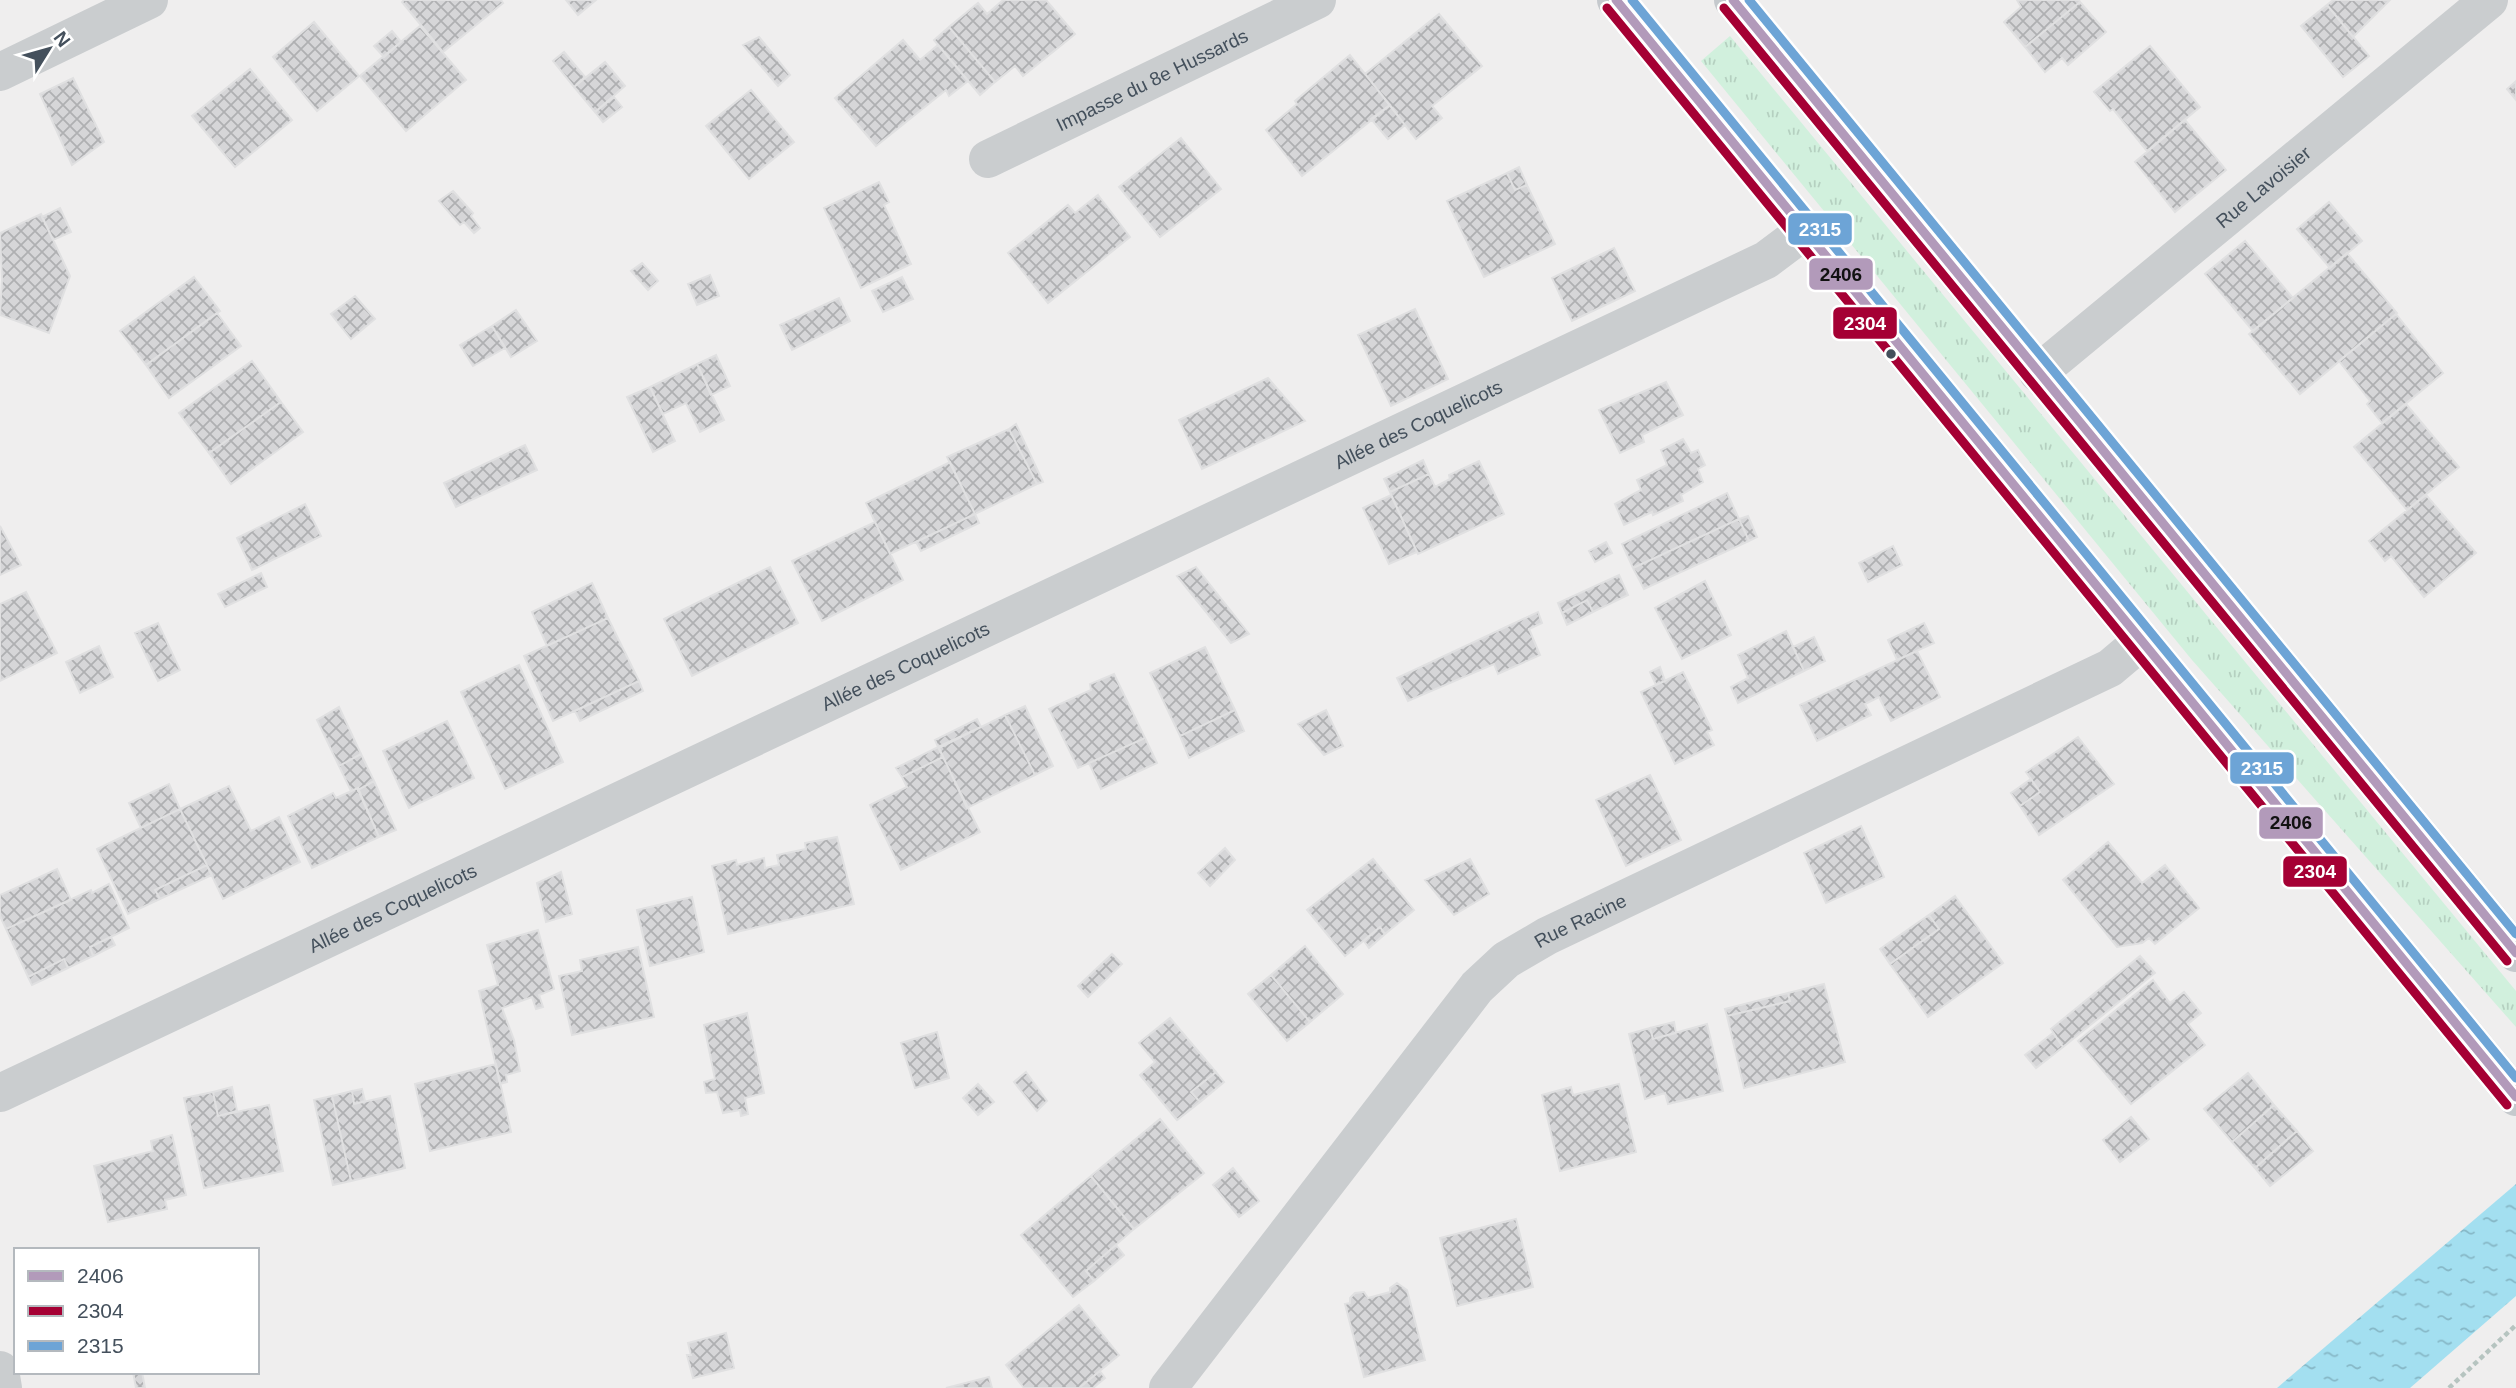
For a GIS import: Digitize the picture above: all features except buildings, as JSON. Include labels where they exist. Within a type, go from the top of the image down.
[{"type":"main road","points":[[1615,0],[2516,1097]]},
{"type":"main road","points":[[1733,0],[2516,953]]},
{"type":"street","points":[[0,72],[149,0]]},
{"type":"street","name":"Impasse du 8e Hussards","points":[[988,159],[1317,0]]},
{"type":"street","name":"Rue Lavoisier","points":[[2038,373],[2489,0]]},
{"type":"street","name":"Allée des Coquelicots","points":[[0,1093],[1766,260],[1806,230]]},
{"type":"street","name":"Rue Racine","points":[[1168,1388],[1477,987],[1506,960],[1547,936],[2110,668],[2142,641]]},
{"type":"street","points":[[2483,1056],[2516,1075]]},
{"type":"street","points":[[0,1370],[3,1388]]},
{"type":"path","points":[[2449,1388],[2516,1325]]},
{"type":"green space","points":[[1730,36],[2516,991],[2516,1027],[2192,660],[1701,61]]},
{"type":"water","points":[[2516,1184],[2516,1296],[2410,1388],[2277,1388]]},
{"type":"transit line","name":"2406","points":[[1616,0],[2516,1097]]},
{"type":"transit line","name":"2315","points":[[1632,0],[2516,1078]]},
{"type":"transit line","name":"2406","points":[[1733,0],[2516,953]]},
{"type":"transit line","name":"2315","points":[[1749,0],[2516,934]]},
{"type":"transit line","name":"2304","points":[[1607,8],[2507,1105]]},
{"type":"transit line","name":"2304","points":[[1724,8],[2507,961]]}]
